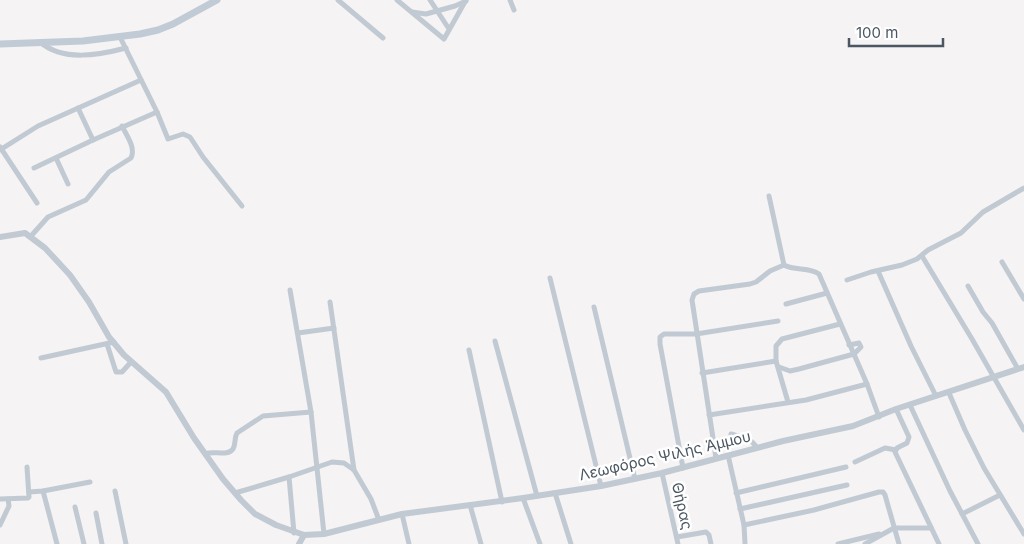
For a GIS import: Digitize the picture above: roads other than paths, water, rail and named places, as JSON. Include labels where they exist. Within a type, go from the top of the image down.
[{"type":"main road","points":[[0,44],[120,37],[158,30],[217,0]]},
{"type":"street","points":[[338,0],[383,38]]},
{"type":"street","points":[[397,0],[444,39],[466,0]]},
{"type":"street","points":[[430,0],[449,29]]},
{"type":"street","points":[[412,12],[426,14],[455,6],[466,0]]},
{"type":"street","points":[[510,0],[514,10]]},
{"type":"street","points":[[120,37],[157,112],[168,139],[183,134],[190,137],[203,157],[242,206]]},
{"type":"street","points":[[40,42],[48,49],[66,55],[102,53],[126,48]]},
{"type":"street","points":[[37,203],[1,148],[38,126],[141,80]]},
{"type":"street","points":[[78,108],[93,140]]},
{"type":"street","points":[[34,168],[122,126],[157,112]]},
{"type":"street","points":[[0,237],[22,233],[31,236],[48,217],[86,200],[108,172],[131,158],[134,151],[122,126]]},
{"type":"street","points":[[56,158],[68,184]]},
{"type":"street","points":[[847,280],[902,265],[922,256],[928,250],[961,233],[983,212],[1024,188]]},
{"type":"street","points":[[769,196],[784,265],[791,269],[816,272],[828,293],[879,417]]},
{"type":"street","name":"Λεωφόρος Ψιλής Άμμου","points":[[31,236],[70,275],[110,343],[157,382],[166,392],[227,485],[255,514],[276,526],[304,535],[324,534],[402,514],[502,502],[601,486],[662,473],[728,455],[846,428],[910,404],[1021,368]]},
{"type":"street","points":[[922,256],[1024,430]]},
{"type":"street","points":[[1002,262],[1024,299]]},
{"type":"street","points":[[716,458],[696,334],[692,300],[694,294],[699,291],[750,284],[770,271],[784,265]]},
{"type":"street","points":[[878,272],[936,396]]},
{"type":"street","points":[[550,278],[601,486]]},
{"type":"street","points":[[968,286],[983,312],[1021,368]]},
{"type":"street","points":[[290,290],[311,412],[324,534]]},
{"type":"street","points":[[786,304],[828,293]]},
{"type":"street","points":[[330,302],[354,470],[371,499],[379,520]]},
{"type":"street","points":[[594,307],[635,479]]},
{"type":"street","points":[[683,468],[660,337],[664,334],[696,334],[778,321]]},
{"type":"street","points":[[788,402],[776,361],[776,346],[782,339],[840,324]]},
{"type":"street","points":[[298,333],[334,328]]},
{"type":"street","points":[[495,341],[537,496]]},
{"type":"street","points":[[779,367],[790,371],[854,354],[861,347],[856,342],[849,344]]},
{"type":"street","points":[[41,358],[110,343],[114,370],[116,372],[122,372],[131,362]]},
{"type":"street","points":[[469,350],[502,502]]},
{"type":"street","points":[[702,373],[776,361]]},
{"type":"street","points":[[709,415],[806,400],[867,384]]},
{"type":"street","points":[[949,392],[974,448],[1024,534]]},
{"type":"street","points":[[910,404],[978,544]]},
{"type":"street","points":[[855,462],[885,448],[896,450],[907,443],[909,437],[896,409]]},
{"type":"street","points":[[205,454],[211,451],[219,453],[231,452],[238,433],[263,416],[311,412]]},
{"type":"street","points":[[732,434],[746,437],[754,442],[757,448]]},
{"type":"street","points":[[896,450],[895,452],[939,544]]},
{"type":"street","points":[[728,455],[744,525],[745,544]]},
{"type":"street","points":[[235,493],[337,461],[344,463],[354,470]]},
{"type":"street","points":[[0,500],[28,498],[27,467]]},
{"type":"street","points":[[736,493],[846,468]]},
{"type":"street","name":"Θήρας","points":[[662,473],[678,544]]},
{"type":"street","points":[[289,477],[294,533]]},
{"type":"street","points":[[29,492],[90,482]]},
{"type":"street","points":[[740,509],[847,485]]},
{"type":"street","points":[[43,491],[57,544]]},
{"type":"street","points":[[115,491],[126,544]]},
{"type":"street","points":[[744,525],[814,510],[883,492],[899,544]]},
{"type":"street","points":[[555,493],[571,544]]},
{"type":"street","points":[[962,514],[1000,495]]},
{"type":"street","points":[[523,498],[540,544]]},
{"type":"street","points":[[0,525],[9,506],[8,499]]},
{"type":"street","points":[[470,505],[481,544]]},
{"type":"street","points":[[75,507],[84,544]]},
{"type":"street","points":[[96,512],[102,544]]},
{"type":"street","points":[[402,514],[410,544]]},
{"type":"street","points":[[838,544],[856,541],[894,528],[931,528]]},
{"type":"street","points":[[677,537],[706,532],[712,544]]},
{"type":"street","points":[[865,544],[884,532]]},
{"type":"street","points":[[299,544],[304,535]]}]
